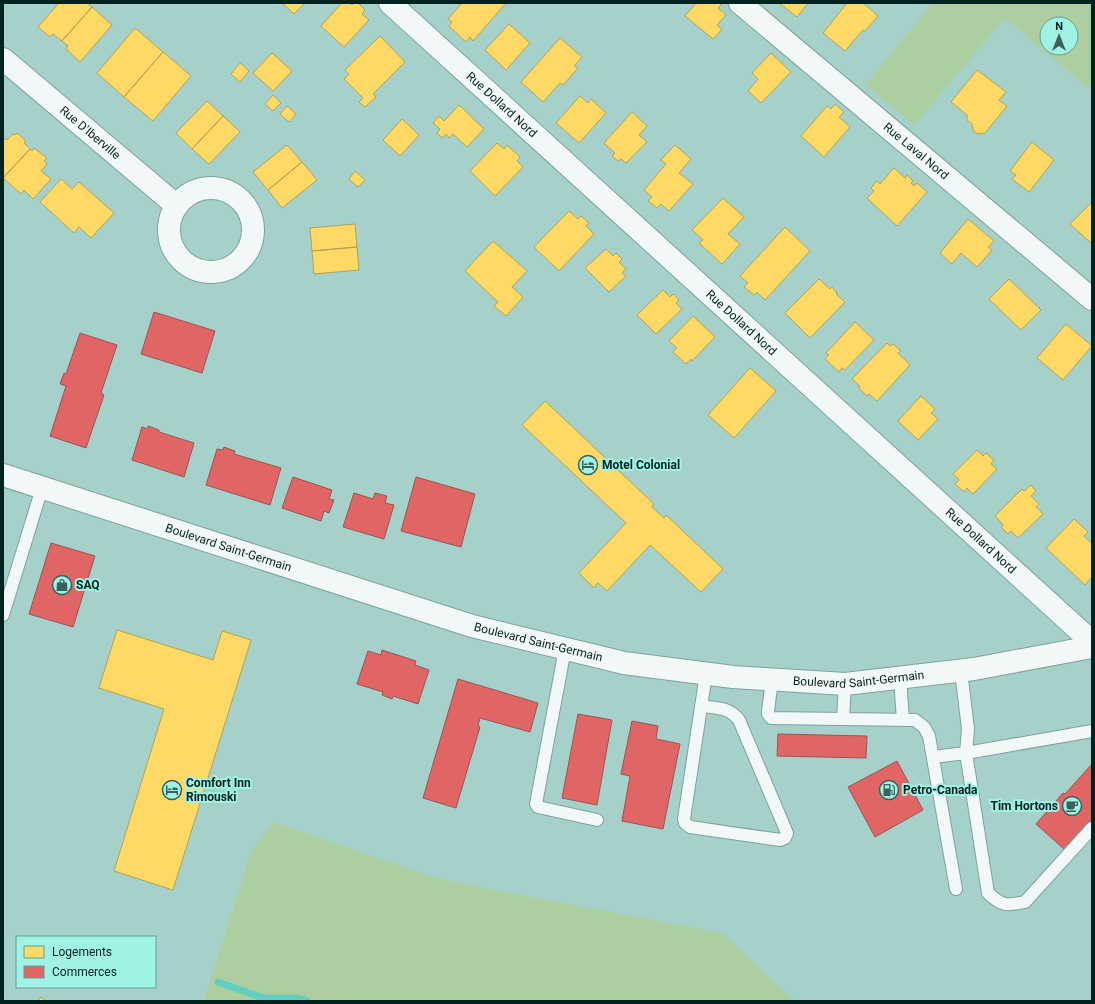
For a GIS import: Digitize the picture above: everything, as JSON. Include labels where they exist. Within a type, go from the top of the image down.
[{"type":"street","name":"Rue Dollard Nord","points":[[390,3],[1092,642]]},
{"type":"street","name":"Rue Laval Nord","points":[[740,3],[1090,294]]},
{"type":"street","name":"Rue D'Iberville","points":[[3,59],[177,206]]},
{"type":"street","name":"Boulevard Saint-Germain","points":[[3,475],[472,626],[624,663],[706,674],[772,680],[845,684],[961,670],[1092,647]]},
{"type":"lane","points":[[3,615],[42,488]]},
{"type":"lane","points":[[565,649],[536,804],[538,807],[597,820]]},
{"type":"lane","points":[[961,670],[968,729],[966,753],[988,893],[998,902],[1010,905],[1025,902],[1092,828]]},
{"type":"lane","points":[[701,706],[729,710],[739,720],[786,833],[785,838],[780,840],[690,827],[685,823],[684,819],[701,706],[706,674]]},
{"type":"lane","points":[[900,678],[903,720]]},
{"type":"lane","points":[[772,680],[768,711],[771,718],[916,720],[924,727],[929,736],[956,889]]},
{"type":"lane","points":[[843,719],[845,684]]},
{"type":"lane","points":[[932,757],[966,753],[1092,731]]},
{"type":"green space","points":[[933,3],[1092,3],[1091,90],[1050,56],[1079,56],[1079,16],[1039,16],[1039,46],[1005,18],[914,125],[866,85]]},
{"type":"green space","points":[[274,822],[435,878],[722,933],[794,1001],[204,1001],[252,850]]},
{"type":"building: Logements","points":[[59,3],[87,3],[92,7],[62,41],[53,34],[50,37],[38,27]]},
{"type":"building: Logements","points":[[282,3],[305,3],[294,14]]},
{"type":"building: Logements","points":[[342,3],[349,3],[352,5],[354,3],[358,3],[365,10],[362,14],[369,20],[344,47],[321,26]]},
{"type":"building: Logements","points":[[462,3],[506,3],[473,41],[470,37],[466,42],[449,26],[452,22],[448,19]]},
{"type":"building: Logements","points":[[696,3],[719,3],[721,5],[718,8],[726,15],[717,25],[722,29],[713,39],[685,16]]},
{"type":"building: Logements","points":[[779,3],[808,3],[797,17]]},
{"type":"building: Logements","points":[[847,3],[863,3],[878,16],[865,31],[863,30],[845,51],[823,33]]},
{"type":"building: Logements","points":[[92,7],[112,25],[80,62],[66,49],[68,46],[62,41]]},
{"type":"building: Logements","points":[[509,24],[530,43],[506,70],[485,50]]},
{"type":"building: Logements","points":[[135,28],[163,52],[124,97],[97,73]]},
{"type":"building: Logements","points":[[380,36],[405,62],[373,94],[376,97],[365,107],[359,102],[363,98],[344,79],[349,74],[345,70]]},
{"type":"building: Logements","points":[[560,38],[582,57],[574,66],[578,68],[563,85],[560,83],[543,102],[521,82]]},
{"type":"building: Logements","points":[[163,52],[191,76],[153,121],[124,97]]},
{"type":"building: Logements","points":[[272,53],[292,71],[273,91],[253,73]]},
{"type":"building: Logements","points":[[771,53],[791,72],[761,103],[748,91],[758,79],[752,73]]},
{"type":"building: Logements","points":[[240,63],[249,71],[240,82],[231,74]]},
{"type":"building: Logements","points":[[977,70],[1006,92],[999,100],[1007,106],[985,133],[978,134],[973,130],[972,124],[967,120],[967,115],[951,102]]},
{"type":"building: Logements","points":[[273,95],[281,103],[273,111],[265,104]]},
{"type":"building: Logements","points":[[580,96],[588,103],[591,99],[606,113],[579,143],[556,123]]},
{"type":"building: Logements","points":[[207,101],[223,116],[192,149],[176,133]]},
{"type":"building: Logements","points":[[835,104],[844,112],[839,117],[850,127],[824,157],[801,136],[827,106],[831,109]]},
{"type":"building: Logements","points":[[459,105],[484,129],[467,147],[453,134],[449,138],[446,134],[442,138],[437,133],[440,129],[433,123],[439,116],[444,121]]},
{"type":"building: Logements","points":[[287,106],[296,114],[289,122],[280,114]]},
{"type":"building: Logements","points":[[632,112],[647,126],[639,135],[647,142],[626,163],[621,159],[618,161],[612,156],[615,153],[604,143]]},
{"type":"building: Logements","points":[[223,116],[240,132],[209,164],[192,149]]},
{"type":"building: Logements","points":[[402,119],[419,135],[400,156],[383,140]]},
{"type":"building: Logements","points":[[17,133],[26,141],[24,143],[30,149],[3,178],[3,137],[7,140],[13,134],[15,135]]},
{"type":"building: Logements","points":[[1032,142],[1054,160],[1029,192],[1012,179],[1016,175],[1010,171]]},
{"type":"building: Logements","points":[[497,143],[504,149],[507,145],[520,157],[517,161],[523,167],[495,196],[470,171]]},
{"type":"building: Logements","points":[[287,145],[302,162],[268,190],[253,172]]},
{"type":"building: Logements","points":[[675,145],[691,159],[679,173],[693,184],[669,211],[661,204],[657,208],[648,201],[652,197],[644,190],[666,164],[661,160]]},
{"type":"building: Logements","points":[[34,148],[47,158],[44,161],[47,164],[41,171],[51,179],[33,199],[24,190],[21,194],[3,178],[30,149],[32,151]]},
{"type":"building: Logements","points":[[302,162],[317,180],[282,208],[268,190]]},
{"type":"building: Logements","points":[[894,168],[905,178],[907,175],[913,181],[911,183],[914,186],[917,183],[927,192],[897,226],[867,198],[874,191],[871,188],[877,181],[880,184]]},
{"type":"building: Logements","points":[[355,171],[365,180],[358,187],[349,179]]},
{"type":"building: Logements","points":[[61,179],[72,189],[79,182],[114,213],[91,238],[79,227],[74,233],[40,202]]},
{"type":"building: Logements","points":[[723,198],[744,217],[728,234],[740,244],[722,264],[699,243],[703,240],[692,230]]},
{"type":"building: Logements","points":[[1091,203],[1092,242],[1091,243],[1070,224]]},
{"type":"building: Logements","points":[[569,211],[578,219],[581,216],[589,223],[586,226],[594,234],[559,271],[534,247]]},
{"type":"building: Logements","points":[[968,219],[994,241],[988,247],[992,250],[977,267],[961,253],[952,264],[940,253]]},
{"type":"building: Logements","points":[[355,224],[357,247],[312,251],[310,228]]},
{"type":"building: Logements","points":[[785,227],[810,251],[765,300],[757,292],[754,295],[744,287],[748,283],[740,276]]},
{"type":"building: Logements","points":[[493,241],[527,271],[512,287],[523,297],[506,316],[494,306],[498,302],[465,271]]},
{"type":"building: Logements","points":[[357,247],[359,270],[314,274],[312,251]]},
{"type":"building: Logements","points":[[606,249],[613,256],[616,253],[622,259],[619,262],[626,269],[622,273],[626,276],[609,292],[585,268]]},
{"type":"building: Logements","points":[[819,279],[830,289],[832,287],[837,293],[836,294],[845,302],[810,338],[785,313]]},
{"type":"building: Logements","points":[[1009,279],[1041,310],[1021,330],[989,299]]},
{"type":"building: Logements","points":[[663,290],[670,297],[673,294],[679,300],[676,303],[682,309],[656,334],[637,315]]},
{"type":"building: Logements","points":[[693,316],[715,337],[692,361],[691,359],[686,364],[673,352],[677,348],[669,341]]},
{"type":"building: Logements","points":[[855,322],[874,340],[845,370],[842,368],[839,372],[825,359],[829,355],[826,353]]},
{"type":"building: Logements","points":[[1066,324],[1092,346],[1063,380],[1037,358]]},
{"type":"building: Logements","points":[[887,343],[890,346],[893,344],[901,351],[898,353],[910,365],[877,401],[869,394],[867,396],[858,387],[860,386],[852,379]]},
{"type":"building: Logements","points":[[750,368],[776,391],[734,438],[708,415]]},
{"type":"building: Logements","points":[[921,396],[935,409],[931,413],[938,419],[918,440],[898,421]]},
{"type":"building: Logements","name":"Motel Colonial","points":[[545,401],[654,504],[652,507],[664,518],[666,515],[723,569],[701,592],[650,545],[607,591],[598,583],[594,588],[579,573],[626,523],[522,425]]},
{"type":"building: Logements","points":[[977,450],[983,456],[986,453],[994,460],[991,464],[997,469],[973,494],[967,488],[964,492],[955,484],[959,480],[953,474]]},
{"type":"building: Logements","points":[[1031,485],[1036,491],[1031,496],[1039,504],[1036,507],[1043,514],[1018,538],[1011,531],[1008,534],[1001,527],[1003,525],[995,516],[1022,489],[1024,491]]},
{"type":"building: Logements","points":[[1074,519],[1088,532],[1084,536],[1092,544],[1092,577],[1085,585],[1046,548]]},
{"type":"building: Logements","name":"Comfort Inn Rimouski","points":[[117,630],[213,660],[222,631],[251,640],[173,890],[114,871],[164,709],[99,688]]},
{"type":"building: Logements","points":[[41,997],[46,1001],[38,1001]]},
{"type":"building: Commerces","points":[[154,312],[215,331],[202,373],[141,354]]},
{"type":"building: Commerces","points":[[80,333],[117,345],[101,393],[104,395],[86,448],[50,436],[66,386],[60,384],[64,373],[66,374]]},
{"type":"building: Commerces","points":[[148,426],[159,430],[159,432],[194,443],[184,477],[132,460],[142,427],[148,429]]},
{"type":"building: Commerces","points":[[224,447],[235,451],[234,454],[281,468],[270,505],[206,485],[217,449],[223,450]]},
{"type":"building: Commerces","points":[[293,477],[332,490],[329,499],[334,500],[329,513],[324,511],[321,521],[282,508]]},
{"type":"building: Commerces","points":[[416,477],[475,494],[461,547],[401,531]]},
{"type":"building: Commerces","points":[[354,493],[373,499],[375,493],[387,496],[385,503],[394,505],[384,539],[343,527]]},
{"type":"building: Commerces","name":"SAQ","points":[[51,543],[95,556],[73,627],[29,614]]},
{"type":"building: Commerces","points":[[382,650],[416,661],[415,665],[429,670],[418,704],[393,696],[392,699],[382,695],[383,692],[357,684],[368,651],[381,655]]},
{"type":"building: Commerces","points":[[458,679],[538,703],[530,732],[480,718],[478,726],[480,727],[456,808],[423,798]]},
{"type":"building: Commerces","points":[[578,714],[612,720],[597,805],[562,798]]},
{"type":"building: Commerces","points":[[632,721],[658,726],[656,739],[680,744],[663,829],[622,821],[630,776],[621,774]]},
{"type":"building: Commerces","points":[[778,734],[867,736],[866,758],[777,756]]},
{"type":"building: Commerces","points":[[897,761],[923,810],[875,837],[848,787]]},
{"type":"building: Commerces","name":"Tim Hortons","points":[[1092,764],[1092,819],[1064,849],[1036,824],[1063,793],[1065,794]]},
{"type":"waterway","points":[[218,982],[263,998],[297,998],[307,1001]]},
{"type":"place","name":"Motel Colonial","points":[[588,465]]},
{"type":"place","name":"SAQ","points":[[62,585]]},
{"type":"place","name":"Comfort Inn Rimouski","points":[[172,790]]},
{"type":"place","name":"Petro-Canada","points":[[889,790]]},
{"type":"place","name":"Tim Hortons","points":[[1072,806]]}]
